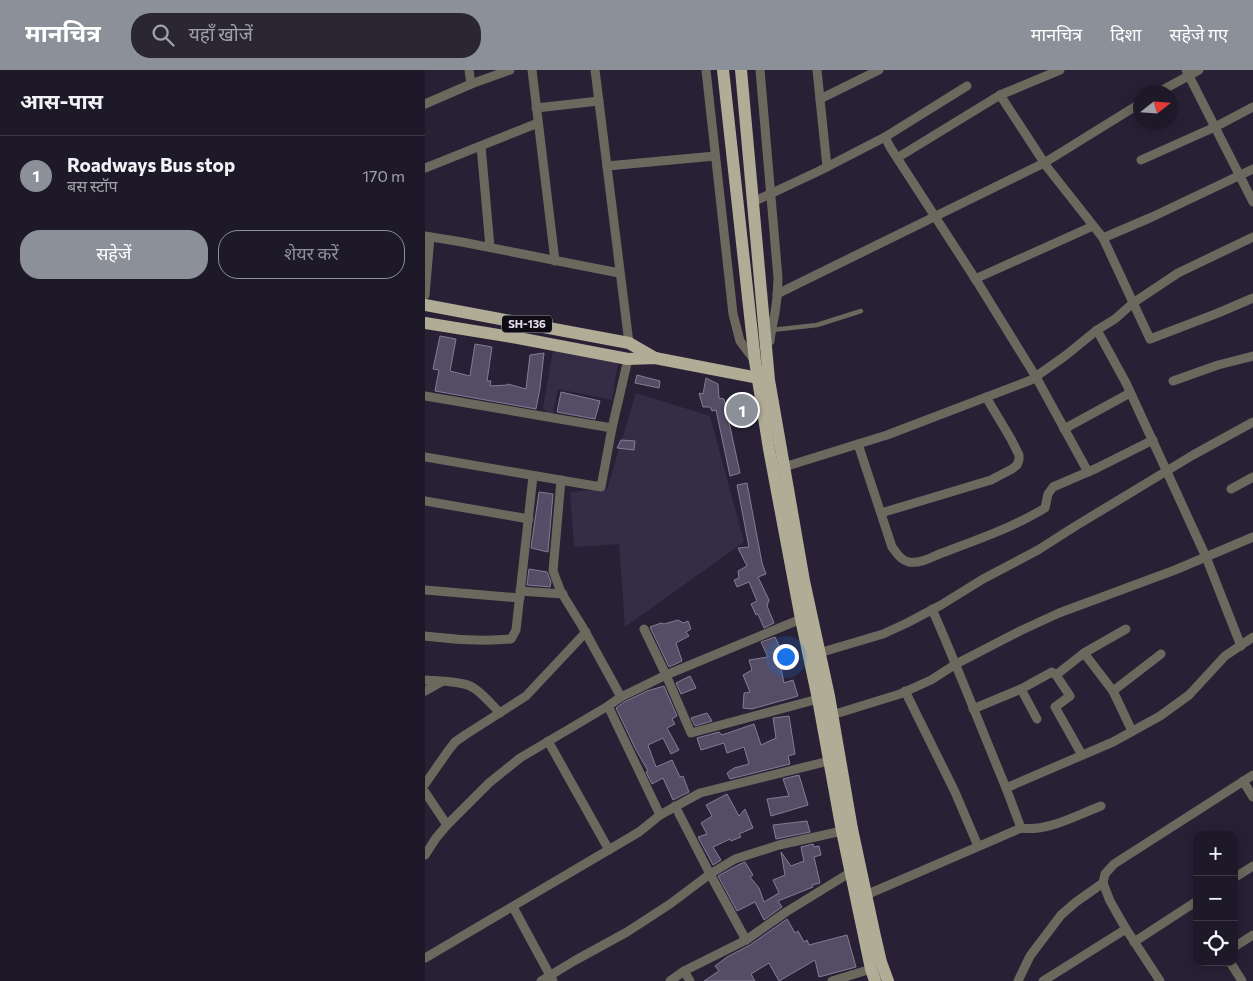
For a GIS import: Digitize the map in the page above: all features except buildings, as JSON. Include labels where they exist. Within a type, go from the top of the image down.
[{"type":"main road","points":[[723,70],[755,361],[763,379],[784,467],[852,829],[879,955],[888,981]]},
{"type":"main road","points":[[741,70],[753,202],[769,449],[842,831],[873,975]]},
{"type":"main road","name":"SH-136","points":[[425,305],[629,343],[655,358]]},
{"type":"main road","name":"SH-136","points":[[425,323],[628,358],[655,358]]},
{"type":"main road","points":[[655,358],[763,379]]},
{"type":"street","points":[[469,70],[471,84]]},
{"type":"street","points":[[425,104],[510,70]]},
{"type":"street","points":[[532,70],[555,261]]},
{"type":"street","points":[[595,70],[629,343]]},
{"type":"street","points":[[706,70],[733,314],[739,341],[755,361]]},
{"type":"street","points":[[760,70],[778,278],[763,379]]},
{"type":"street","points":[[817,70],[827,167]]},
{"type":"street","points":[[820,99],[879,70]]},
{"type":"street","points":[[897,158],[999,95],[1060,70]]},
{"type":"street","points":[[1169,85],[1187,73],[1199,70]]},
{"type":"street","points":[[1187,73],[1253,202]]},
{"type":"street","points":[[753,202],[827,167],[885,136],[967,86]]},
{"type":"street","points":[[999,95],[1045,163],[1103,238],[1151,339],[1253,298]]},
{"type":"street","points":[[537,108],[599,101]]},
{"type":"street","points":[[1141,160],[1215,127],[1253,107]]},
{"type":"street","points":[[777,294],[1045,163],[1133,108]]},
{"type":"street","points":[[425,168],[538,123]]},
{"type":"street","points":[[885,136],[897,158],[1036,377],[1088,472]]},
{"type":"street","points":[[481,146],[490,248]]},
{"type":"street","points":[[607,166],[715,156]]},
{"type":"street","points":[[1103,238],[1253,170]]},
{"type":"street","points":[[975,279],[1093,226]]},
{"type":"street","points":[[425,295],[427,236],[619,273]]},
{"type":"street","points":[[784,467],[887,435],[1031,380],[1133,303],[1177,273],[1253,237]]},
{"type":"street","points":[[1097,330],[1131,393],[1153,440],[1206,557],[1241,646]]},
{"type":"street","points":[[1173,380],[1253,356]]},
{"type":"street","points":[[425,457],[601,487],[628,358]]},
{"type":"street","points":[[1064,429],[1131,393]]},
{"type":"street","points":[[425,396],[612,428]]},
{"type":"street","points":[[881,513],[991,480],[1017,465],[1019,455],[986,397]]},
{"type":"street","points":[[819,653],[883,634],[907,623],[1038,550],[1193,455],[1253,422]]},
{"type":"street","points":[[859,444],[892,547],[901,559],[909,562],[921,561],[969,544],[1032,516],[1045,508],[1048,494],[1053,487],[1153,440]]},
{"type":"street","points":[[425,636],[463,640],[511,639],[516,630],[533,476]]},
{"type":"street","points":[[1231,489],[1253,476]]},
{"type":"street","points":[[561,480],[553,571],[563,594],[621,696]]},
{"type":"street","points":[[425,501],[529,519]]},
{"type":"street","points":[[832,715],[905,691],[931,680],[956,664],[1059,613],[1175,570],[1253,537]]},
{"type":"street","points":[[425,590],[563,594]]},
{"type":"street","points":[[932,609],[956,664],[1021,828]]},
{"type":"street","points":[[425,855],[447,825],[489,783],[520,758],[608,706],[621,696],[666,675],[801,619]]},
{"type":"street","points":[[644,629],[691,733],[818,699]]},
{"type":"street","points":[[1056,674],[1084,653],[1126,629]]},
{"type":"street","points":[[425,784],[455,742],[526,696],[586,632]]},
{"type":"street","points":[[1006,788],[1113,742],[1160,716],[1189,695],[1225,656],[1253,637]]},
{"type":"street","points":[[1084,653],[1113,691],[1131,731]]},
{"type":"street","points":[[1113,691],[1161,654]]},
{"type":"street","points":[[973,710],[1021,689],[1052,672],[1056,674],[1070,696],[1055,706],[1082,755]]},
{"type":"street","points":[[425,680],[471,686],[500,713]]},
{"type":"street","points":[[425,692],[441,682]]},
{"type":"street","points":[[1021,689],[1037,719]]},
{"type":"street","points":[[905,691],[955,792],[978,846]]},
{"type":"street","points":[[608,706],[660,815]]},
{"type":"street","points":[[548,741],[609,850]]},
{"type":"street","points":[[425,958],[639,832],[660,815],[700,793],[829,762]]},
{"type":"street","points":[[1160,981],[1126,930],[1110,901],[1103,883],[1105,874],[1114,864],[1253,775]]},
{"type":"street","points":[[1243,781],[1253,797]]},
{"type":"street","points":[[425,792],[447,825]]},
{"type":"street","points":[[675,806],[746,940]]},
{"type":"street","points":[[866,896],[1021,828],[1053,825],[1101,806]]},
{"type":"street","points":[[541,981],[551,978],[574,961],[627,932],[670,904],[710,874],[735,860],[779,845],[842,831]]},
{"type":"street","points":[[1237,876],[1253,866]]},
{"type":"street","points":[[670,981],[684,971],[746,940],[786,912],[851,872]]},
{"type":"street","points":[[1018,981],[1030,956],[1061,915],[1103,883]]},
{"type":"street","points":[[1134,942],[1193,906]]},
{"type":"street","points":[[513,907],[551,978]]},
{"type":"street","points":[[1043,981],[1126,930]]},
{"type":"street","points":[[1238,944],[1253,935]]},
{"type":"street","points":[[1233,966],[1242,981]]},
{"type":"street","points":[[684,971],[691,981]]},
{"type":"street","points":[[832,981],[873,975]]},
{"type":"lane","points":[[771,330],[817,325],[861,311]]},
{"type":"shaded area","points":[[553,350],[618,363],[612,400],[558,389],[552,418],[543,408]]},
{"type":"shaded area","points":[[636,393],[710,416],[744,542],[625,627],[619,544],[574,547],[570,492],[607,489]]},
{"type":"place","name":"Roadways Bus stop","points":[[742,410]]}]
